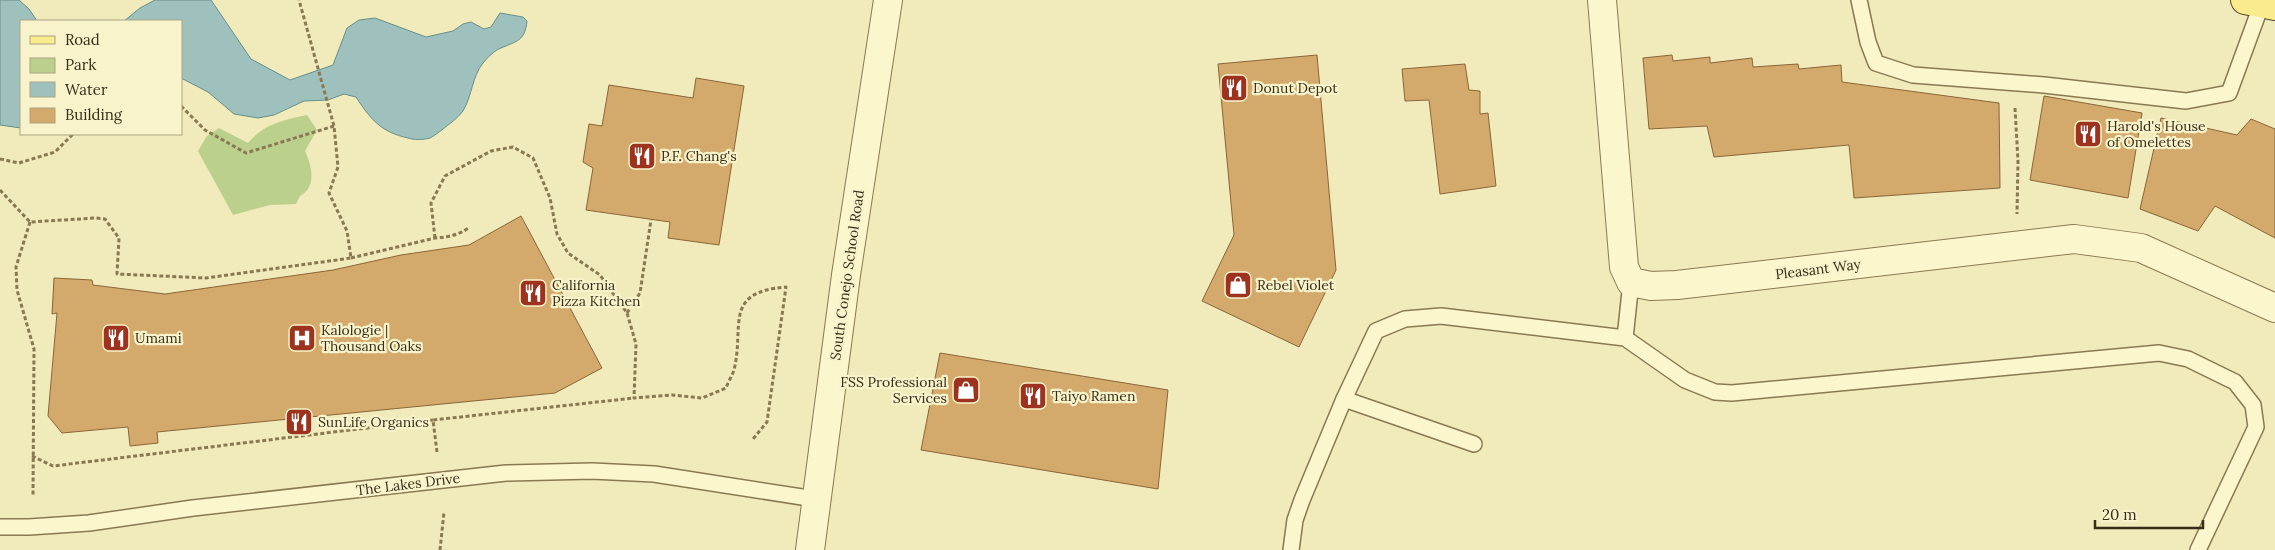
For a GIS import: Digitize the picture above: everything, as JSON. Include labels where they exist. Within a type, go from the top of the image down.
[{"type":"street","name":"South Conejo School Road","points":[[810,550],[815,499],[888,0]]},
{"type":"street","points":[[1602,0],[1624,267],[1631,282]]},
{"type":"street","name":"Pleasant Way","points":[[1631,282],[1651,286],[1677,285],[2074,239],[2141,248],[2275,308]]},
{"type":"lane","points":[[1859,0],[1868,42],[1876,63],[1913,74],[2015,82],[2186,100],[2229,93],[2261,3]]},
{"type":"lane","points":[[1625,338],[1631,282]]},
{"type":"lane","points":[[1291,550],[1295,520],[1344,399],[1376,331],[1405,319],[1441,316],[1625,338],[1685,380],[1715,392],[1732,393],[2159,353],[2188,359],[2235,382],[2253,404],[2256,427],[2198,550]]},
{"type":"lane","points":[[1344,399],[1474,444]]},
{"type":"lane","name":"The Lakes Drive","points":[[0,527],[89,523],[193,508],[506,473],[592,471],[654,474],[815,499]]},
{"type":"path","points":[[299,0],[316,67],[334,126],[338,167],[329,193],[347,231],[351,258]]},
{"type":"path","points":[[2015,82],[2019,245]]},
{"type":"path","points":[[182,107],[205,130],[246,153],[334,126]]},
{"type":"path","points":[[0,159],[19,162],[55,152],[72,135]]},
{"type":"path","points":[[435,238],[431,203],[445,176],[491,150],[513,147],[533,158],[550,198],[557,234],[568,253],[600,276],[627,312],[636,344],[634,398]]},
{"type":"path","points":[[0,190],[30,222]]},
{"type":"path","points":[[30,222],[104,219],[119,238],[117,274],[206,278],[351,258],[462,233],[470,228]]},
{"type":"path","points":[[627,312],[640,293],[651,220]]},
{"type":"path","points":[[30,222],[16,267],[16,290],[34,349],[33,495]]},
{"type":"path","points":[[32,456],[54,466],[433,420],[634,398],[672,395],[702,398],[726,388],[734,370],[740,311],[750,297],[766,289],[786,287],[767,422],[753,439]]},
{"type":"path","points":[[433,420],[438,452]]},
{"type":"path","points":[[440,550],[444,512]]},
{"type":"green space","points":[[307,115],[317,130],[305,151],[310,163],[312,176],[309,187],[300,196],[296,204],[270,205],[233,215],[198,151],[207,136],[219,128],[248,143],[267,127]]},
{"type":"water","points":[[0,0],[19,0],[29,9],[36,20],[20,20],[20,128],[0,125]]},
{"type":"water","points":[[155,0],[211,0],[251,59],[290,80],[333,65],[347,28],[359,20],[375,18],[426,37],[453,31],[463,24],[471,22],[484,29],[491,27],[500,13],[523,17],[527,21],[524,33],[516,42],[496,50],[479,68],[461,114],[430,138],[410,139],[391,132],[378,124],[356,97],[344,94],[328,100],[304,101],[274,115],[258,118],[234,114],[208,92],[182,79],[182,20],[125,20],[140,8]]},
{"type":"building","points":[[1317,55],[1336,270],[1299,347],[1202,301],[1234,235],[1218,64]]},
{"type":"building","points":[[1672,55],[1673,61],[1710,57],[1710,63],[1752,58],[1753,67],[1798,64],[1799,69],[1841,65],[1842,82],[1999,103],[2000,188],[1854,198],[1849,145],[1714,157],[1707,126],[1649,129],[1643,58]]},
{"type":"building","points":[[1465,64],[1469,90],[1480,91],[1480,114],[1488,113],[1496,186],[1440,194],[1429,100],[1405,101],[1402,69]]},
{"type":"building","points":[[696,78],[744,86],[719,245],[668,238],[670,222],[586,210],[593,168],[583,162],[589,124],[602,126],[609,85],[693,98]]},
{"type":"building","points":[[2044,96],[2142,113],[2128,198],[2030,180]]},
{"type":"building","points":[[2161,118],[2237,135],[2251,119],[2275,129],[2275,238],[2215,206],[2198,231],[2140,209]]},
{"type":"building","points":[[521,216],[602,368],[555,393],[157,432],[158,443],[130,446],[128,427],[62,433],[48,416],[57,313],[52,314],[54,278],[92,280],[93,285],[165,294],[333,270],[401,255],[469,245]]},
{"type":"building","points":[[940,353],[1168,390],[1158,489],[921,450]]},
{"type":"place","name":"Donut Depot","points":[[1234,88]]},
{"type":"place","name":"Harold's House of Omelettes","points":[[2088,134]]},
{"type":"place","name":"P.F. Chang's","points":[[642,156]]},
{"type":"place","name":"Rebel Violet","points":[[1238,285]]},
{"type":"place","name":"California Pizza Kitchen","points":[[533,293]]},
{"type":"place","name":"Umami","points":[[116,338]]},
{"type":"place","name":"Kalologie | Thousand Oaks","points":[[302,338]]},
{"type":"place","name":"FSS Professional Services","points":[[966,390]]},
{"type":"place","name":"Taiyo Ramen","points":[[1033,396]]},
{"type":"place","name":"SunLife Organics","points":[[299,422]]}]
